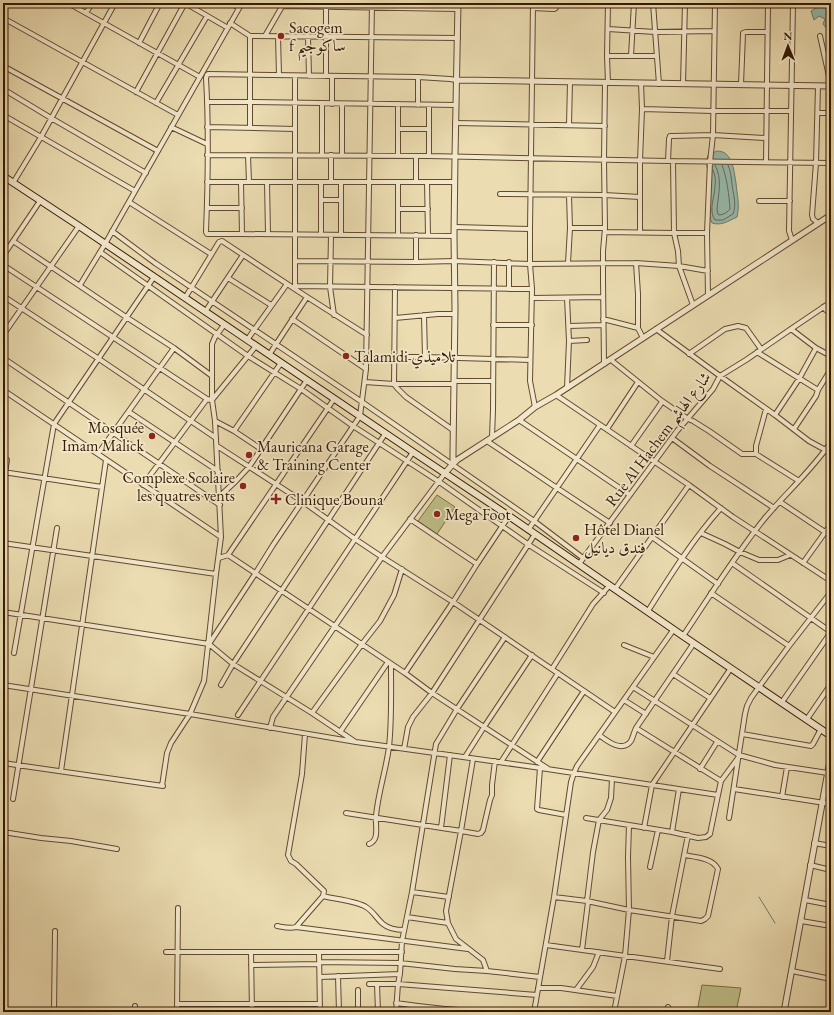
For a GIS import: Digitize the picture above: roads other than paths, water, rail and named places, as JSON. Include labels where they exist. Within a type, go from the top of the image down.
[{"type":"main road","points":[[3,176],[509,516],[831,736]]},
{"type":"street","points":[[68,3],[200,77]]},
{"type":"street","points":[[86,13],[92,3]]},
{"type":"street","points":[[13,183],[41,137],[115,3]]},
{"type":"street","points":[[139,43],[160,3]]},
{"type":"street","points":[[136,92],[185,3],[207,16],[250,36],[458,38]]},
{"type":"street","points":[[230,3],[239,8]]},
{"type":"street","points":[[80,285],[105,244],[242,3]]},
{"type":"street","points":[[533,3],[530,194],[532,325],[530,381],[535,408]]},
{"type":"street","points":[[533,8],[554,9],[556,8],[556,3]]},
{"type":"street","points":[[604,364],[604,160],[608,3]]},
{"type":"street","points":[[631,56],[634,3]]},
{"type":"street","points":[[653,3],[659,84]]},
{"type":"street","points":[[683,84],[685,3]]},
{"type":"street","points":[[708,296],[707,233],[710,162],[713,135],[715,3]]},
{"type":"street","points":[[766,162],[768,3]]},
{"type":"street","points":[[792,240],[789,232],[793,3]]},
{"type":"street","points":[[265,36],[283,5],[458,6],[454,236],[455,358],[452,464]]},
{"type":"street","points":[[326,5],[326,76]]},
{"type":"street","points":[[209,644],[302,501],[360,416],[365,382],[367,335],[372,5]]},
{"type":"street","points":[[156,103],[207,16]]},
{"type":"street","points":[[3,18],[178,115]]},
{"type":"street","points":[[608,29],[655,32],[714,31]]},
{"type":"street","points":[[741,84],[743,33],[767,32]]},
{"type":"street","points":[[250,36],[250,128]]},
{"type":"street","points":[[278,36],[279,75]]},
{"type":"street","points":[[308,36],[309,76]]},
{"type":"street","points":[[454,236],[207,234],[207,75],[418,77],[456,80],[659,84],[831,85],[829,67],[820,36]]},
{"type":"street","points":[[607,56],[657,56]]},
{"type":"street","points":[[3,66],[158,151]]},
{"type":"street","points":[[295,76],[295,288]]},
{"type":"street","points":[[332,76],[332,104]]},
{"type":"street","points":[[418,77],[418,105]]},
{"type":"street","points":[[569,125],[570,82]]},
{"type":"street","points":[[640,232],[642,83]]},
{"type":"street","points":[[818,86],[816,163],[812,215],[813,219],[818,223]]},
{"type":"street","points":[[3,89],[146,172]]},
{"type":"street","points":[[207,102],[456,105]]},
{"type":"street","points":[[322,103],[322,155]]},
{"type":"street","points":[[342,104],[342,155]]},
{"type":"street","points":[[398,104],[398,156]]},
{"type":"street","points":[[429,105],[429,156]]},
{"type":"street","points":[[642,108],[713,111],[791,111]]},
{"type":"street","points":[[818,113],[831,113]]},
{"type":"street","points":[[3,115],[135,190]]},
{"type":"street","points":[[455,123],[605,126]]},
{"type":"street","points":[[171,127],[207,144]]},
{"type":"street","points":[[207,127],[295,129]]},
{"type":"street","points":[[398,129],[429,129]]},
{"type":"street","points":[[668,161],[670,136],[713,135],[766,138]]},
{"type":"street","points":[[207,155],[455,156],[640,161],[831,163]]},
{"type":"street","points":[[248,155],[249,182]]},
{"type":"street","points":[[331,155],[331,182]]},
{"type":"street","points":[[416,156],[416,182]]},
{"type":"street","points":[[673,161],[674,233],[678,251],[678,266],[693,305]]},
{"type":"street","points":[[207,182],[455,182]]},
{"type":"street","points":[[242,182],[242,234]]},
{"type":"street","points":[[267,182],[268,234]]},
{"type":"street","points":[[321,182],[321,234]]},
{"type":"street","points":[[341,182],[341,235]]},
{"type":"street","points":[[398,182],[398,235]]},
{"type":"street","points":[[427,182],[428,235]]},
{"type":"street","points":[[500,194],[640,197]]},
{"type":"street","points":[[568,263],[570,228],[569,195]]},
{"type":"street","points":[[321,200],[341,200]]},
{"type":"street","points":[[3,256],[40,201]]},
{"type":"street","points":[[760,201],[790,201]]},
{"type":"street","points":[[129,202],[211,254]]},
{"type":"street","points":[[207,208],[242,208]]},
{"type":"street","points":[[398,209],[428,209]]},
{"type":"street","points":[[270,728],[273,717],[382,557],[452,464],[535,408],[831,215]]},
{"type":"street","points":[[3,334],[79,226]]},
{"type":"street","points":[[455,227],[530,229]]},
{"type":"street","points":[[570,228],[640,232],[707,233]]},
{"type":"street","points":[[112,231],[191,288],[452,464],[584,558]]},
{"type":"street","points":[[331,234],[330,287],[334,315]]},
{"type":"street","points":[[416,235],[416,262]]},
{"type":"street","points":[[13,241],[174,348],[212,376]]},
{"type":"street","points":[[185,298],[211,254],[219,242],[222,241],[367,335]]},
{"type":"street","points":[[100,252],[248,356],[301,389],[353,426],[604,593]]},
{"type":"street","points":[[205,312],[243,255]]},
{"type":"street","points":[[295,261],[454,261],[530,264],[636,263],[678,266],[708,271]]},
{"type":"street","points":[[489,439],[493,381],[494,262]]},
{"type":"street","points":[[509,262],[509,289]]},
{"type":"street","points":[[636,263],[638,328],[643,338]]},
{"type":"street","points":[[3,265],[207,399],[212,400]]},
{"type":"street","points":[[14,653],[54,424],[154,277]]},
{"type":"street","points":[[228,278],[271,305]]},
{"type":"street","points":[[247,340],[287,284]]},
{"type":"street","points":[[395,287],[394,384],[406,397],[453,430]]},
{"type":"street","points":[[295,288],[532,288]]},
{"type":"street","points":[[3,296],[216,438]]},
{"type":"street","points":[[269,355],[307,297]]},
{"type":"street","points":[[532,298],[603,297]]},
{"type":"street","points":[[567,298],[569,341],[567,388]]},
{"type":"street","name":"Rue Al Hachem شارع الهاشم","points":[[579,564],[672,438],[713,389],[720,376],[831,302]]},
{"type":"street","points":[[823,307],[831,315]]},
{"type":"street","points":[[395,318],[455,314]]},
{"type":"street","points":[[424,315],[425,357]]},
{"type":"street","points":[[292,319],[366,369]]},
{"type":"street","points":[[603,319],[638,328]]},
{"type":"street","points":[[3,763],[163,786],[167,753],[171,743],[190,714],[204,681],[209,644],[221,537],[217,446],[212,400],[212,344],[215,337],[224,325]]},
{"type":"street","points":[[493,325],[532,325]]},
{"type":"street","points":[[568,326],[603,325]]},
{"type":"street","points":[[689,354],[725,329],[738,326],[746,328],[759,351],[818,390]]},
{"type":"street","points":[[656,329],[809,441],[831,453]]},
{"type":"street","points":[[791,329],[816,348],[831,356]]},
{"type":"street","points":[[569,341],[587,340]]},
{"type":"street","points":[[212,400],[256,346]]},
{"type":"street","points":[[98,454],[174,348]]},
{"type":"street","points":[[775,415],[816,348]]},
{"type":"street","points":[[395,357],[530,360]]},
{"type":"street","points":[[3,358],[220,505]]},
{"type":"street","points":[[610,360],[662,401],[742,454],[756,454],[799,481]]},
{"type":"street","points":[[234,431],[281,363]]},
{"type":"street","points":[[794,429],[816,396],[831,369]]},
{"type":"street","points":[[220,496],[249,467],[307,380]]},
{"type":"street","points":[[365,382],[394,384],[493,381]]},
{"type":"street","points":[[607,430],[638,382]]},
{"type":"street","points":[[3,390],[221,537]]},
{"type":"street","points":[[556,395],[790,555],[831,581]]},
{"type":"street","points":[[144,485],[207,399]]},
{"type":"street","points":[[228,556],[334,399]]},
{"type":"street","points":[[631,446],[662,401]]},
{"type":"street","points":[[756,454],[756,446],[766,409]]},
{"type":"street","points":[[129,412],[218,471]]},
{"type":"street","points":[[519,420],[630,495]]},
{"type":"street","points":[[215,421],[234,431],[261,449]]},
{"type":"street","points":[[528,530],[600,425]]},
{"type":"street","points":[[222,685],[233,664],[385,434]]},
{"type":"street","points":[[672,438],[710,466],[774,508]]},
{"type":"street","points":[[489,439],[557,488],[610,523]]},
{"type":"street","points":[[683,636],[732,563],[756,531],[774,508],[826,450],[831,442]]},
{"type":"street","points":[[217,446],[302,501],[355,539],[453,602],[615,712]]},
{"type":"street","points":[[238,715],[412,452]]},
{"type":"street","points":[[3,486],[7,460]]},
{"type":"street","points":[[61,771],[106,460]]},
{"type":"street","points":[[4,472],[102,487]]},
{"type":"street","points":[[616,589],[689,485]]},
{"type":"street","points":[[780,502],[831,536]]},
{"type":"street","points":[[648,612],[667,581],[708,522],[721,508]]},
{"type":"street","points":[[405,673],[509,516]]},
{"type":"street","points":[[410,520],[477,564]]},
{"type":"street","points":[[803,563],[831,524]]},
{"type":"street","points":[[13,799],[57,528]]},
{"type":"street","points":[[701,533],[759,560],[778,560],[790,555]]},
{"type":"street","points":[[404,749],[408,727],[413,717],[432,692],[535,534]]},
{"type":"street","points":[[652,537],[718,584]]},
{"type":"street","points":[[3,543],[216,574]]},
{"type":"street","points":[[218,558],[228,556],[549,769]]},
{"type":"street","points":[[732,563],[831,632],[782,702]]},
{"type":"street","points":[[312,713],[380,621],[394,595],[402,569]]},
{"type":"street","points":[[552,669],[592,606],[610,585]]},
{"type":"street","points":[[729,818],[747,706],[751,698],[789,646],[831,592]]},
{"type":"street","points":[[712,594],[789,646]]},
{"type":"street","points":[[3,612],[209,644],[233,664],[356,742]]},
{"type":"street","points":[[534,1012],[554,896],[571,782],[574,773],[577,766],[674,629]]},
{"type":"street","points":[[396,1012],[402,941],[412,892],[436,744],[457,709],[505,637]]},
{"type":"street","points":[[599,735],[614,746],[626,745],[631,741],[636,728],[694,643]]},
{"type":"street","points":[[624,645],[654,657]]},
{"type":"street","points":[[465,757],[532,655]]},
{"type":"street","points":[[340,732],[389,663]]},
{"type":"street","points":[[369,844],[376,838],[376,817],[389,747],[391,702],[389,663]]},
{"type":"street","points":[[644,828],[652,785],[731,668]]},
{"type":"street","points":[[501,762],[558,673]]},
{"type":"street","points":[[673,674],[710,698]]},
{"type":"street","points":[[807,720],[831,684]]},
{"type":"street","points":[[3,685],[356,742],[495,761],[718,795]]},
{"type":"street","points":[[633,687],[738,757],[775,765],[828,773]]},
{"type":"street","points":[[534,767],[584,691]]},
{"type":"street","points":[[624,700],[646,714]]},
{"type":"street","points":[[636,728],[721,781]]},
{"type":"street","points":[[742,734],[811,746],[821,729]]},
{"type":"street","points":[[296,926],[323,896],[324,891],[291,861],[288,855],[302,774],[305,734]]},
{"type":"street","points":[[700,769],[717,742]]},
{"type":"street","points":[[784,1012],[831,755]]},
{"type":"street","points":[[441,828],[450,756]]},
{"type":"street","points":[[586,818],[672,832],[698,838],[706,837],[710,834],[721,781],[738,757]]},
{"type":"street","points":[[473,758],[446,911],[448,922],[456,939],[483,960],[488,971]]},
{"type":"street","points":[[346,813],[478,834],[481,833],[492,795],[495,761]]},
{"type":"street","points":[[782,797],[787,767]]},
{"type":"street","points":[[540,768],[536,806],[537,809],[566,815]]},
{"type":"street","points":[[582,950],[593,852],[599,820],[606,810],[611,798],[612,779]]},
{"type":"street","points":[[672,832],[678,789]]},
{"type":"street","points":[[734,789],[831,804]]},
{"type":"street","points":[[614,1012],[625,956],[629,910],[628,857],[630,825]]},
{"type":"street","points":[[650,867],[658,830]]},
{"type":"street","points":[[3,832],[71,841],[117,850]]},
{"type":"street","points":[[666,962],[672,916],[688,836]]},
{"type":"street","points":[[814,843],[831,846]]},
{"type":"street","points":[[554,896],[629,910],[701,921],[706,920],[718,869],[716,864],[710,861],[684,855]]},
{"type":"street","points":[[810,866],[831,870]]},
{"type":"street","points":[[412,892],[448,897]]},
{"type":"street","points":[[323,896],[365,906],[384,924],[393,929],[404,930]]},
{"type":"street","points":[[805,900],[831,904]]},
{"type":"street","points":[[177,1012],[178,908]]},
{"type":"street","points":[[407,917],[448,922]]},
{"type":"street","points":[[801,922],[831,926]]},
{"type":"street","points":[[277,926],[295,928],[296,926],[470,949]]},
{"type":"street","points":[[54,1012],[55,931]]},
{"type":"street","points":[[546,945],[720,969]]},
{"type":"street","points":[[166,952],[402,952]]},
{"type":"street","points":[[251,952],[252,1012]]},
{"type":"street","points":[[319,952],[320,1012]]},
{"type":"street","points":[[576,990],[593,967],[599,952]]},
{"type":"street","points":[[251,965],[400,963],[540,977]]},
{"type":"street","points":[[792,971],[831,979]]},
{"type":"street","points":[[320,977],[400,974]]},
{"type":"street","points":[[338,976],[339,1012]]},
{"type":"street","points":[[369,984],[398,984],[537,995]]},
{"type":"street","points":[[377,984],[378,1012]]},
{"type":"street","points":[[538,988],[561,988],[617,996]]},
{"type":"street","points":[[358,990],[358,1012]]},
{"type":"street","points":[[396,1003],[419,1007],[462,1011],[493,1012]]},
{"type":"street","points":[[177,1004],[320,1004]]},
{"type":"street","points":[[135,1006],[135,1012]]},
{"type":"water","points":[[820,3],[831,3],[831,28],[827,29],[823,24],[825,19],[819,16],[814,20],[811,11],[822,5]]},
{"type":"water","points":[[717,151],[725,153],[729,157],[732,164],[738,204],[737,217],[725,223],[719,224],[712,223],[709,213],[711,181],[706,164],[708,155]]},
{"type":"waterway","points":[[759,897],[775,923]]},
{"type":"place","name":"Sacogem f ساكوجيم","points":[[281,36]]},
{"type":"place","name":"Talamidi تلاميذي","points":[[346,356]]},
{"type":"place","name":"Mosquée Imam Malick","points":[[152,436]]},
{"type":"place","name":"Mauricana Garage & Training Center","points":[[249,455]]},
{"type":"place","name":"Complexe Scolaire les quatres vents","points":[[243,486]]},
{"type":"place","name":"Clinique Bouna","points":[[276,499]]},
{"type":"place","name":"Mega Foot","points":[[437,514]]},
{"type":"place","name":"Hôtel Dianel فندق ديانيل","points":[[576,538]]}]
